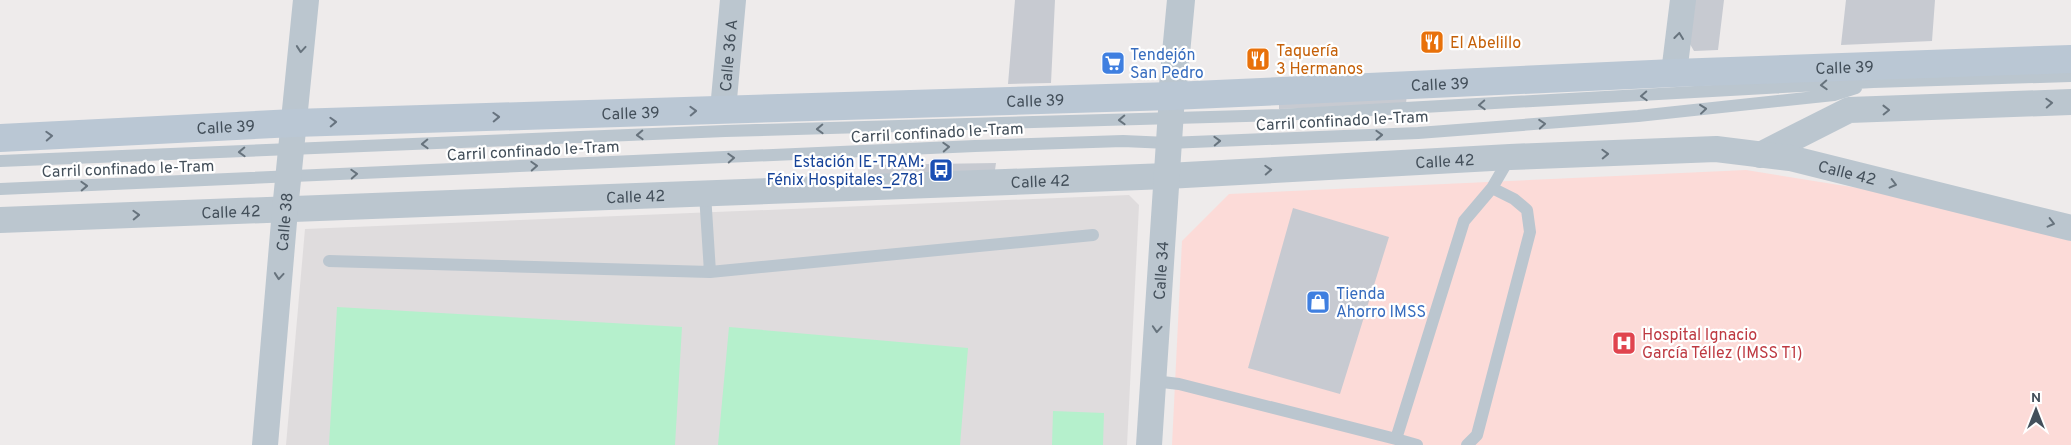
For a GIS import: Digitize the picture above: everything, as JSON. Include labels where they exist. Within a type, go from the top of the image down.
[{"type":"main road","name":"Calle 39","points":[[0,138],[294,123],[723,110],[1171,119],[1674,73],[2071,59]]},
{"type":"street","name":"Calle 38","points":[[265,445],[290,150],[306,0]]},
{"type":"street","name":"Calle 36 A","points":[[723,110],[733,0]]},
{"type":"street","points":[[1171,119],[1181,0]]},
{"type":"street","points":[[1674,73],[1683,0]]},
{"type":"street","points":[[1760,155],[1849,110],[2071,102]]},
{"type":"street","name":"Calle 34","points":[[1149,445],[1171,119]]},
{"type":"street","name":"Calle 42","points":[[0,220],[1167,176],[1510,157],[1716,150],[1790,158],[2071,228]]},
{"type":"lane","name":"Carril confinado Ie-Tram","points":[[0,161],[735,131],[1171,119],[1477,105],[1873,82],[2071,76]]},
{"type":"lane","name":"Carril confinado Ie-Tram","points":[[0,189],[1122,141],[1171,119],[1418,133],[1638,116],[1834,95],[1873,82]]},
{"type":"lane","points":[[1396,439],[1464,221],[1492,188],[1510,157]]},
{"type":"lane","points":[[1467,445],[1478,435],[1530,232],[1527,210],[1514,199],[1492,188]]},
{"type":"lane","points":[[705,194],[710,272]]},
{"type":"lane","points":[[329,261],[710,272],[1093,236]]},
{"type":"lane","points":[[1154,381],[1179,384],[1417,445]]},
{"type":"shaded area","name":"Hospital Ignacio García Téllez (IMSS T1)","points":[[1746,170],[1883,192],[2071,241],[2071,445],[1172,445],[1182,241],[1229,194]]},
{"type":"shaded area","points":[[1129,195],[1139,205],[1127,445],[286,445],[305,229]]},
{"type":"green space","points":[[337,307],[682,327],[675,445],[329,445]]},
{"type":"green space","points":[[729,327],[968,348],[960,445],[718,445]]},
{"type":"green space","points":[[1053,411],[1104,413],[1103,445],[1052,445]]},
{"type":"building","points":[[1015,0],[1055,0],[1051,83],[1008,84]]},
{"type":"building","points":[[1690,0],[1724,0],[1718,50],[1694,51],[1687,39]]},
{"type":"building","points":[[1846,0],[1935,0],[1932,41],[1841,45]]},
{"type":"building","points":[[1407,91],[1406,105],[1279,109],[1279,93]]},
{"type":"building","points":[[996,163],[994,177],[868,181],[868,165]]},
{"type":"building","name":"Tienda Ahorro IMSS","points":[[1293,208],[1389,237],[1340,394],[1248,368]]},
{"type":"place","name":"El Abelillo","points":[[1432,42]]},
{"type":"place","name":"Taquería 3 Hermanos","points":[[1258,59]]},
{"type":"place","name":"Tendejón San Pedro","points":[[1113,63]]},
{"type":"place","name":"Estación IE-TRAM: Fénix Hospitales_2781","points":[[941,170]]},
{"type":"place","name":"Tienda Ahorro IMSS","points":[[1318,302]]},
{"type":"place","name":"Hospital Ignacio García Téllez (IMSS T1)","points":[[1624,343]]}]
